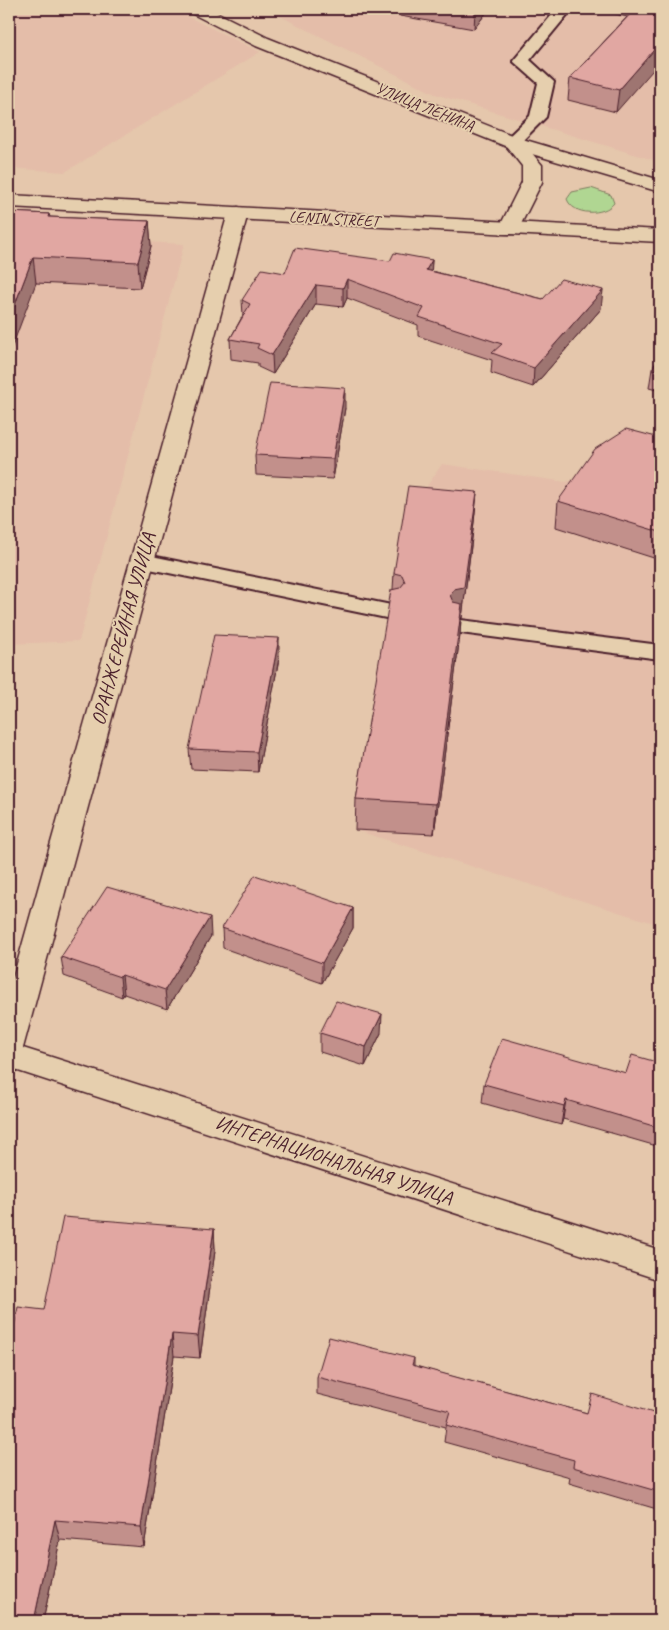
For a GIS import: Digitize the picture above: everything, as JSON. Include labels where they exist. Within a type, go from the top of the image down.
[{"type":"street","name":"УЛИЦА ЛЕНИНА","points":[[197,9],[262,42],[512,142],[660,186]]},
{"type":"street","points":[[508,230],[532,182],[532,165],[512,142]]},
{"type":"street","name":"LENIN STREET","points":[[9,201],[508,230],[660,236]]},
{"type":"street","name":"ОРАНЖЕРЕЙНАЯ УЛИЦА","points":[[9,1045],[238,214]]},
{"type":"street","name":"ИНТЕРНАЦИОНАЛЬНАЯ УЛИЦА","points":[[9,1056],[660,1265]]},
{"type":"lane","points":[[512,142],[538,117],[546,82],[521,61],[565,9]]},
{"type":"lane","points":[[142,561],[391,612]]},
{"type":"lane","points":[[461,627],[660,652]]},
{"type":"shaded area","points":[[9,9],[172,9],[260,52],[65,172],[9,168]]},
{"type":"shaded area","points":[[266,9],[660,9],[660,162],[435,94]]},
{"type":"shaded area","points":[[9,235],[184,244],[79,641],[9,644]]},
{"type":"shaded area","points":[[636,459],[660,465],[660,925],[355,830],[407,516],[442,464],[566,482]]},
{"type":"green space","points":[[591,188],[611,195],[614,203],[596,212],[582,211],[570,205],[567,199],[572,192]]},
{"type":"building","points":[[460,9],[477,9],[475,11]]},
{"type":"building","points":[[635,9],[660,9],[660,43],[619,90],[570,78]]},
{"type":"building","points":[[9,212],[49,214],[48,217],[149,221],[138,262],[33,257],[9,320]]},
{"type":"building","points":[[295,248],[390,261],[394,253],[432,260],[426,270],[543,299],[561,279],[603,290],[534,368],[492,353],[502,344],[419,317],[424,308],[347,279],[343,288],[316,285],[272,355],[257,348],[259,344],[230,339],[250,304],[242,300],[262,269],[285,273]]},
{"type":"building","points":[[660,356],[660,371],[652,369]]},
{"type":"building","points":[[270,383],[345,388],[333,459],[255,455]]},
{"type":"building","points":[[626,429],[660,438],[660,532],[558,501],[595,449]]},
{"type":"building","points":[[408,486],[477,492],[464,587],[454,589],[450,595],[453,602],[462,604],[436,804],[356,799],[391,590],[400,588],[405,582],[402,575],[394,573]]},
{"type":"building","points":[[214,635],[279,638],[257,752],[189,749]]},
{"type":"building","points":[[255,875],[353,908],[322,963],[222,928]]},
{"type":"building","points":[[107,887],[210,917],[165,990],[61,957]]},
{"type":"building","points":[[336,1001],[382,1014],[366,1047],[320,1033]]},
{"type":"building","points":[[502,1038],[626,1073],[632,1055],[660,1063],[660,1128],[566,1100],[564,1106],[484,1084]]},
{"type":"building","points":[[63,1217],[214,1229],[198,1336],[172,1334],[141,1527],[55,1520],[34,1621],[9,1621],[9,1351],[18,1307],[44,1310]]},
{"type":"building","points":[[329,1337],[414,1358],[412,1365],[587,1413],[592,1394],[660,1415],[660,1492],[573,1467],[574,1460],[446,1425],[450,1411],[317,1377]]}]
